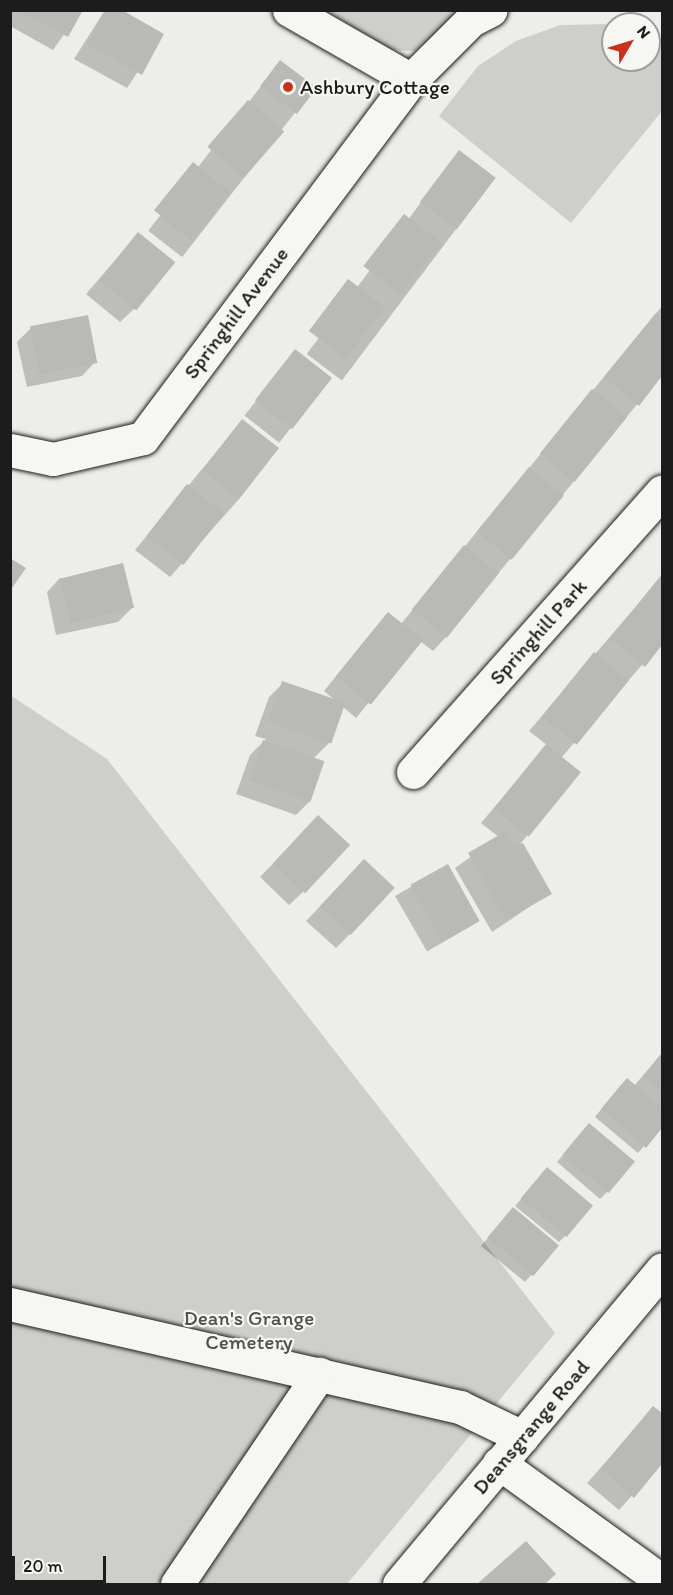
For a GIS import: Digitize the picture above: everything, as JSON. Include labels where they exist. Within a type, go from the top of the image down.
[{"type":"street","points":[[289,10],[411,80]]},
{"type":"street","name":"Springhill Avenue","points":[[10,450],[53,459],[143,438],[411,80],[471,20],[491,10]]},
{"type":"street","name":"Springhill Park","points":[[413,772],[663,492]]},
{"type":"street","name":"Deansgrange Road","points":[[399,1584],[663,1269]]},
{"type":"street","points":[[10,1304],[460,1407],[522,1437]]},
{"type":"street","points":[[177,1584],[319,1374]]},
{"type":"street","points":[[499,1463],[663,1581]]},
{"type":"green space","points":[[326,11],[463,11],[415,51],[392,50]]},
{"type":"green space","points":[[601,24],[601,72],[661,72],[662,43],[662,111],[571,223],[439,116],[478,66],[516,41],[560,25]]},
{"type":"green space","name":"Dean's Grange Cemetery","points":[[10,695],[107,759],[555,1333],[347,1584],[11,1584]]},
{"type":"building","points":[[20,10],[83,10],[68,37]]},
{"type":"building","points":[[106,10],[122,10],[164,34],[142,75],[87,45]]},
{"type":"building","name":"Ashbury Cottage","points":[[280,60],[317,88],[297,114],[260,86]]},
{"type":"building","points":[[248,100],[284,131],[244,178],[207,147]]},
{"type":"building","points":[[459,150],[496,178],[457,230],[420,202]]},
{"type":"building","points":[[193,162],[230,192],[191,240],[154,210]]},
{"type":"building","points":[[404,214],[441,243],[400,295],[363,266]]},
{"type":"building","points":[[138,232],[175,262],[136,310],[99,280]]},
{"type":"building","points":[[348,279],[385,307],[346,359],[309,331]]},
{"type":"building","points":[[656,313],[662,318],[662,376],[639,406],[604,377]]},
{"type":"building","points":[[88,315],[97,363],[39,374],[30,326]]},
{"type":"building","points":[[295,349],[332,378],[292,429],[255,400]]},
{"type":"building","points":[[592,389],[627,417],[575,482],[540,454]]},
{"type":"building","points":[[242,419],[279,448],[239,499],[202,470]]},
{"type":"building","points":[[529,467],[564,495],[512,560],[477,532]]},
{"type":"building","points":[[187,484],[224,513],[183,565],[146,536]]},
{"type":"building","points":[[464,545],[499,573],[447,638],[412,610]]},
{"type":"building","points":[[10,558],[26,568],[10,591]]},
{"type":"building","points":[[123,563],[134,608],[71,623],[60,579]]},
{"type":"building","points":[[662,574],[662,645],[645,667],[610,639]]},
{"type":"building","points":[[388,612],[423,640],[371,705],[336,677]]},
{"type":"building","points":[[594,652],[629,680],[577,745],[542,717]]},
{"type":"building","points":[[282,681],[345,703],[331,743],[268,722]]},
{"type":"building","points":[[263,740],[324,761],[310,802],[249,781]]},
{"type":"building","points":[[546,744],[581,772],[529,837],[494,809]]},
{"type":"building","points":[[318,815],[350,845],[305,893],[273,863]]},
{"type":"building","points":[[506,831],[514,847],[523,843],[552,894],[506,920],[468,853]]},
{"type":"building","points":[[364,859],[395,888],[350,935],[320,907]]},
{"type":"building","points":[[448,864],[480,921],[442,942],[410,885]]},
{"type":"building","points":[[662,1053],[662,1091],[644,1075]]},
{"type":"building","points":[[627,1078],[662,1108],[662,1128],[646,1148],[601,1109]]},
{"type":"building","points":[[589,1123],[635,1162],[609,1193],[563,1154]]},
{"type":"building","points":[[547,1167],[593,1206],[567,1237],[521,1198]]},
{"type":"building","points":[[513,1207],[559,1246],[533,1276],[487,1238]]},
{"type":"building","points":[[653,1406],[662,1413],[662,1464],[634,1498],[600,1469]]},
{"type":"building","points":[[526,1541],[556,1574],[545,1584],[477,1584]]},
{"type":"place","name":"Ashbury Cottage","points":[[288,87]]}]
